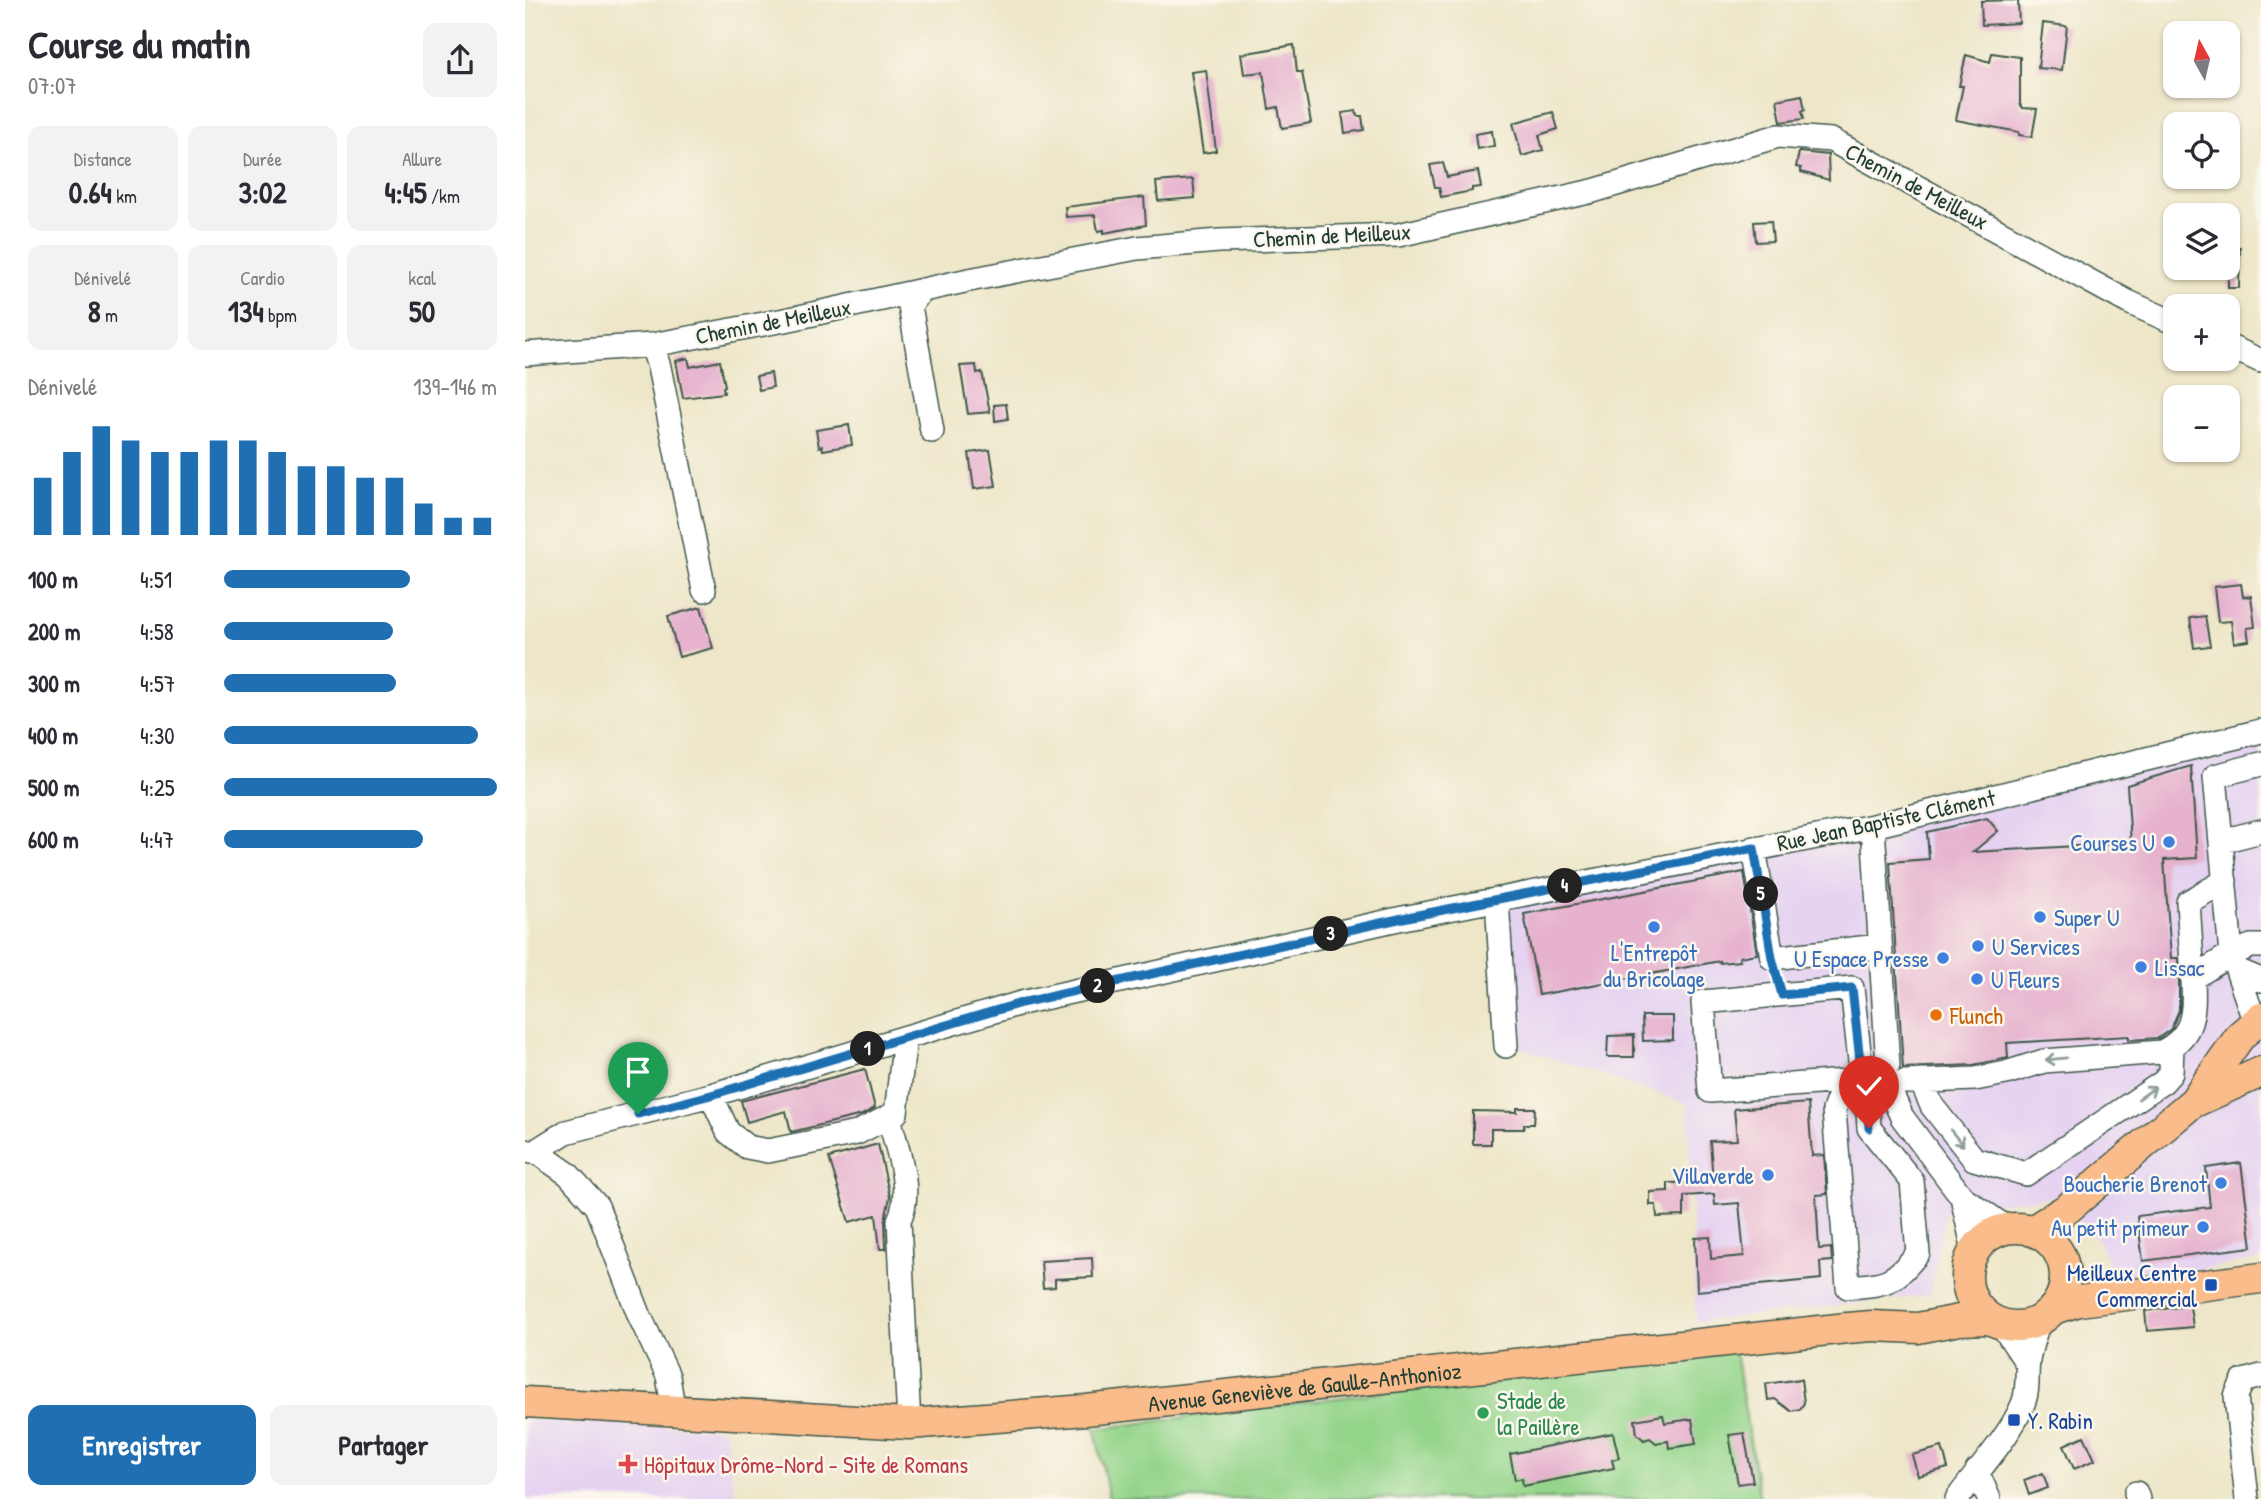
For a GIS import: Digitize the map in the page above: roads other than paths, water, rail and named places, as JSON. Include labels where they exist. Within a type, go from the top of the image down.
[{"type":"main road","points":[[2258,1020],[2241,1035],[2192,1103],[2067,1209],[2020,1230],[1995,1233],[1983,1240],[1969,1260],[1967,1282],[1974,1303],[1995,1321],[2015,1326],[2028,1325],[2079,1301],[2261,1278]]},
{"type":"main road","points":[[2235,1046],[2239,1064],[2250,1072],[2259,1072]]},
{"type":"main road","points":[[2192,1103],[2259,1072]]},
{"type":"main road","points":[[2047,1314],[2060,1298],[2062,1264],[2069,1233],[2112,1172]]},
{"type":"main road","points":[[2020,1230],[2042,1236],[2062,1264],[2116,1298]]},
{"type":"main road","name":"Avenue Geneviève de Gaulle-Anthonioz","points":[[1872,1326],[1933,1310],[1967,1282]]},
{"type":"main road","name":"Avenue Geneviève de Gaulle-Anthonioz","points":[[525,1402],[737,1412],[909,1424],[1086,1410],[1872,1326],[1918,1328],[1959,1320],[1995,1321]]},
{"type":"main road","name":"Avenue Geneviève de Gaulle-Anthonioz","points":[[525,1384],[672,1401],[737,1412]]},
{"type":"street","name":"Chemin de Meilleux","points":[[525,354],[652,345],[1137,248],[1219,241],[1398,235],[1593,191],[1778,136],[1831,140],[2128,302],[2163,318]]},
{"type":"street","points":[[922,290],[910,306],[932,431]]},
{"type":"street","points":[[652,345],[659,367],[704,590]]},
{"type":"street","points":[[2240,351],[2261,361]]},
{"type":"street","name":"Rue Jean Baptiste Clément","points":[[531,1152],[566,1132],[711,1095],[1021,1003],[1403,918],[1873,826],[2261,731]]},
{"type":"street","points":[[2258,1020],[2234,962],[2215,776],[2261,764]]},
{"type":"street","points":[[1873,826],[1884,1080],[1868,1111],[1869,1128],[1912,1181],[1917,1253],[1901,1274],[1881,1284],[1848,1287],[1834,1110],[1884,1080]]},
{"type":"street","points":[[2222,841],[2261,831]]},
{"type":"street","points":[[1754,848],[1772,958],[1782,995]]},
{"type":"street","points":[[2020,1230],[1962,1196],[1902,1117],[1884,1080],[1852,988],[1703,1002],[1710,1091],[1884,1080],[1975,1079],[2044,1061],[2162,1052],[2172,1047],[2184,1035],[2194,1015],[2188,902],[2225,881]]},
{"type":"street","points":[[1497,900],[1506,1046]]},
{"type":"street","points":[[1772,958],[1879,946]]},
{"type":"street","points":[[2193,978],[2212,964],[2234,962],[2251,946],[2261,946]]},
{"type":"street","points":[[2234,962],[2261,980]]},
{"type":"street","points":[[711,1095],[728,1132],[747,1147],[768,1151],[857,1133],[896,1113],[905,1038]]},
{"type":"street","points":[[1884,1080],[1931,1107],[1974,1160],[2026,1174],[2163,1082],[2171,1073],[2172,1047]]},
{"type":"street","points":[[889,1116],[905,1186],[905,1207],[899,1220],[909,1424]]},
{"type":"street","points":[[531,1152],[568,1174],[597,1206],[640,1317],[668,1376],[672,1401]]},
{"type":"street","points":[[1962,1196],[1974,1251]]},
{"type":"street","points":[[1957,1499],[2023,1404],[2027,1363],[2047,1314]]},
{"type":"street","points":[[1995,1321],[2027,1363]]},
{"type":"street","points":[[2247,1499],[2236,1396],[2243,1381],[2261,1376]]},
{"type":"street","points":[[1977,1471],[1989,1499]]},
{"type":"place","name":"Courses U","points":[[2169,842]]},
{"type":"place","name":"Super U","points":[[2040,917]]},
{"type":"place","name":"L'Entrepôt du Bricolage","points":[[1654,927]]},
{"type":"place","name":"U Services","points":[[1978,946]]},
{"type":"place","name":"U Espace Presse","points":[[1943,958]]},
{"type":"place","name":"Lissac","points":[[2141,967]]},
{"type":"place","name":"U Fleurs","points":[[1977,979]]},
{"type":"place","name":"Flunch","points":[[1936,1015]]},
{"type":"place","name":"Villaverde","points":[[1768,1175]]},
{"type":"place","name":"Boucherie Brenot","points":[[2221,1183]]},
{"type":"place","name":"Au petit primeur","points":[[2203,1227]]},
{"type":"place","name":"Meilleux Centre Commercial","points":[[2211,1285]]},
{"type":"place","name":"Stade de la Paillère","points":[[1483,1413]]},
{"type":"place","name":"Y. Rabin","points":[[2014,1420]]},
{"type":"place","name":"Hôpitaux Drôme-Nord - Site de Romans","points":[[628,1464]]}]
